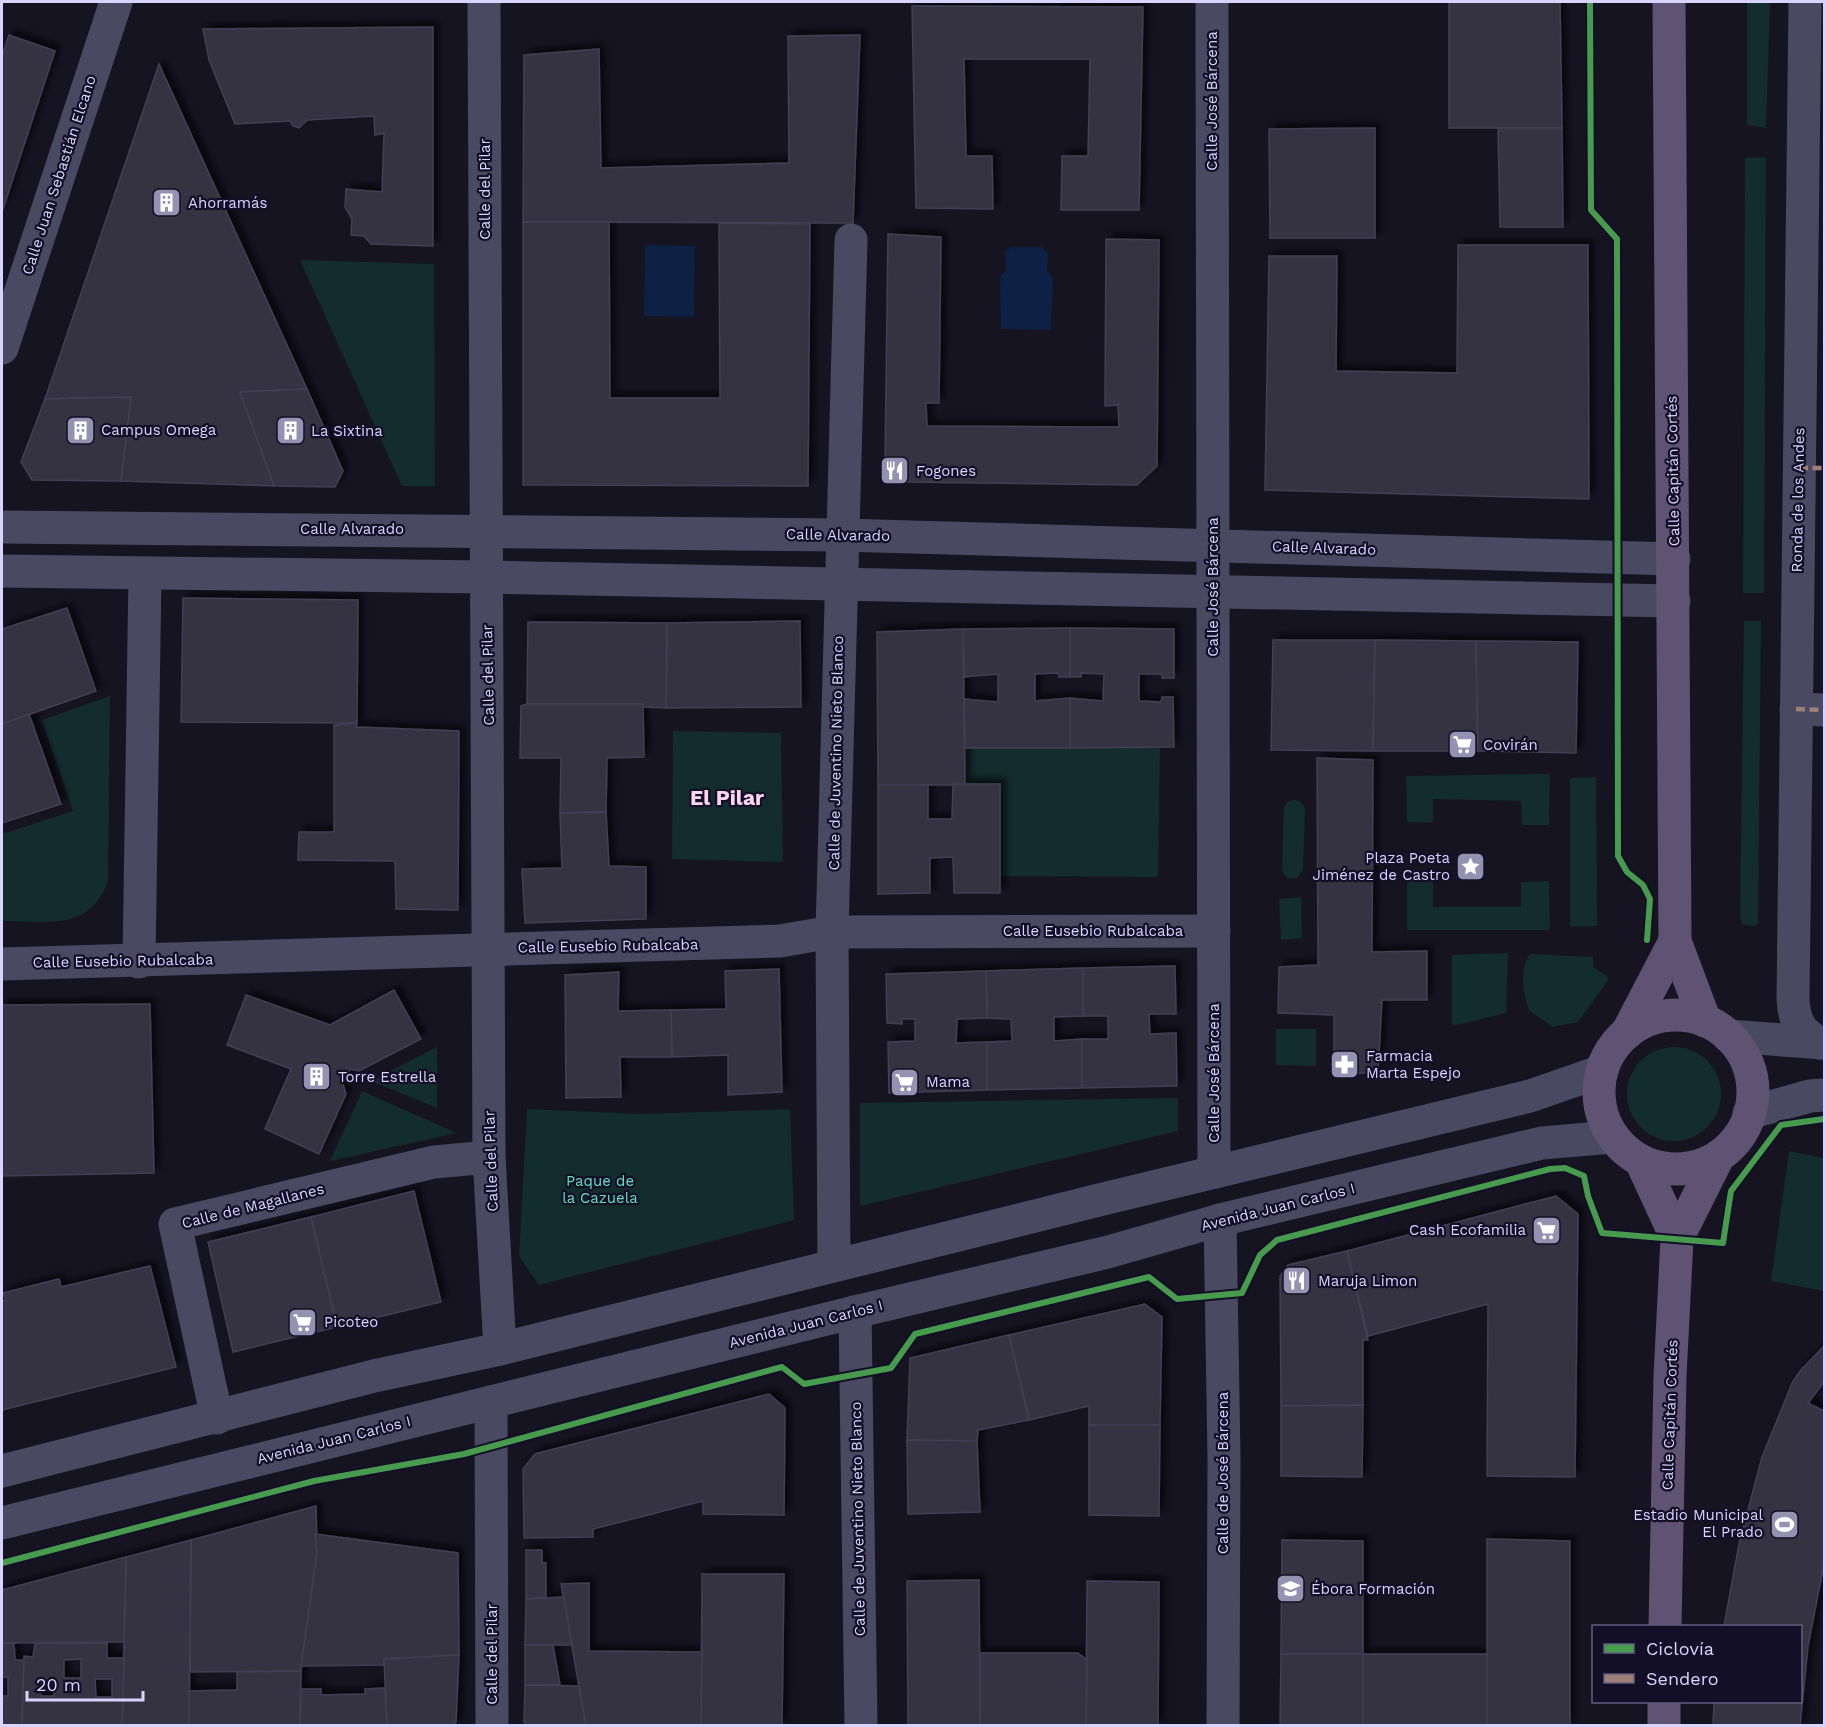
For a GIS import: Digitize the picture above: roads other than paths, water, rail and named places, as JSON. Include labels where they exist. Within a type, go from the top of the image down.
[{"type":"main road","name":"Calle Capitán Cortés","points":[[1669,2],[1675,941],[1716,1028],[1741,1052],[1750,1071],[1753,1092],[1749,1113],[1741,1134],[1718,1157],[1700,1166],[1680,1169],[1660,1168],[1641,1161],[1625,1151],[1612,1137],[1600,1105],[1602,1071],[1609,1054],[1627,1033],[1675,941]]},
{"type":"main road","name":"Calle Capitán Cortés","points":[[1627,1033],[1642,1023],[1669,1016],[1687,1016],[1716,1028]]},
{"type":"main road","name":"Calle Capitán Cortés","points":[[1665,1625],[1670,1376],[1677,1239],[1718,1157]]},
{"type":"main road","name":"Calle Capitán Cortés","points":[[1641,1161],[1677,1239]]},
{"type":"main road","points":[[1664,1703],[1664,1725]]},
{"type":"street","name":"Calle Juan Sebastián Elcano","points":[[2,348],[116,2]]},
{"type":"street","name":"Calle del Pilar","points":[[484,2],[485,530],[490,948],[489,1157],[500,1349]]},
{"type":"street","name":"Calle José Bárcena","points":[[1212,2],[1214,1172]]},
{"type":"street","name":"Ronda de los Andes","points":[[1805,2],[1812,468],[1810,710],[1793,999],[1797,1025],[1807,1036],[1822,1043]]},
{"type":"street","name":"Calle de Juventino Nieto Blanco","points":[[834,1266],[832,932],[841,535],[851,240]]},
{"type":"street","name":"Calle Alvarado","points":[[2,528],[485,530],[841,535],[1674,559]]},
{"type":"street","points":[[2,571],[840,583],[1674,601]]},
{"type":"street","points":[[139,962],[145,574]]},
{"type":"street","name":"Calle Eusebio Rubalcaba","points":[[2,964],[139,962],[490,948],[780,941],[832,932],[1214,931]]},
{"type":"street","name":"Ronda de los Andes","points":[[1764,1039],[1783,1022],[1793,999]]},
{"type":"street","points":[[1716,1028],[1764,1039],[1822,1043]]},
{"type":"street","points":[[2,1471],[217,1418],[374,1376],[500,1349],[1530,1096],[1602,1071]]},
{"type":"street","points":[[1749,1113],[1810,1096],[1824,1095]]},
{"type":"street","name":"Avenida Juan Carlos I","points":[[2,1523],[855,1312],[1108,1252],[1220,1220],[1542,1143],[1612,1137]]},
{"type":"street","name":"Calle de Magallanes","points":[[217,1418],[175,1224],[435,1162],[489,1157]]},
{"type":"street","name":"Calle de José Bárcena","points":[[1220,1220],[1224,1457],[1223,1725]]},
{"type":"street","name":"Calle de Juventino Nieto Blanco","points":[[855,1312],[861,1725]]},
{"type":"street","name":"Calle del Pilar","points":[[490,1402],[492,1725]]},
{"type":"water","points":[[645,245],[695,246],[694,317],[644,316]]},
{"type":"water","points":[[1011,247],[1042,247],[1048,254],[1047,271],[1053,278],[1051,330],[1001,329],[1000,277],[1006,270],[1005,252]]},
{"type":"place","name":"Ahorramás","points":[[167,203]]},
{"type":"place","name":"Campus Omega","points":[[80,430]]},
{"type":"place","name":"La Sixtina","points":[[290,431]]},
{"type":"place","name":"Fogones","points":[[895,471]]},
{"type":"place","name":"Covirán","points":[[1462,745]]},
{"type":"place","name":"Plaza Poeta Jiménez de Castro","points":[[1471,867]]},
{"type":"place","name":"Farmacia Marta Espejo","points":[[1345,1065]]},
{"type":"place","name":"Torre Estrella","points":[[317,1077]]},
{"type":"place","name":"Mama","points":[[905,1082]]},
{"type":"place","name":"Cash Ecofamilia","points":[[1547,1230]]},
{"type":"place","name":"Maruja Limon","points":[[1297,1281]]},
{"type":"place","name":"Picoteo","points":[[303,1322]]},
{"type":"place","name":"Estadio Municipal El Prado","points":[[1784,1524]]},
{"type":"place","name":"Ébora Formación","points":[[1290,1589]]},
{"type":"district","name":"El Pilar","points":[[727,797]]},
{"type":"park label","name":"Paque de la Cazuela","points":[[600,1190]]}]
